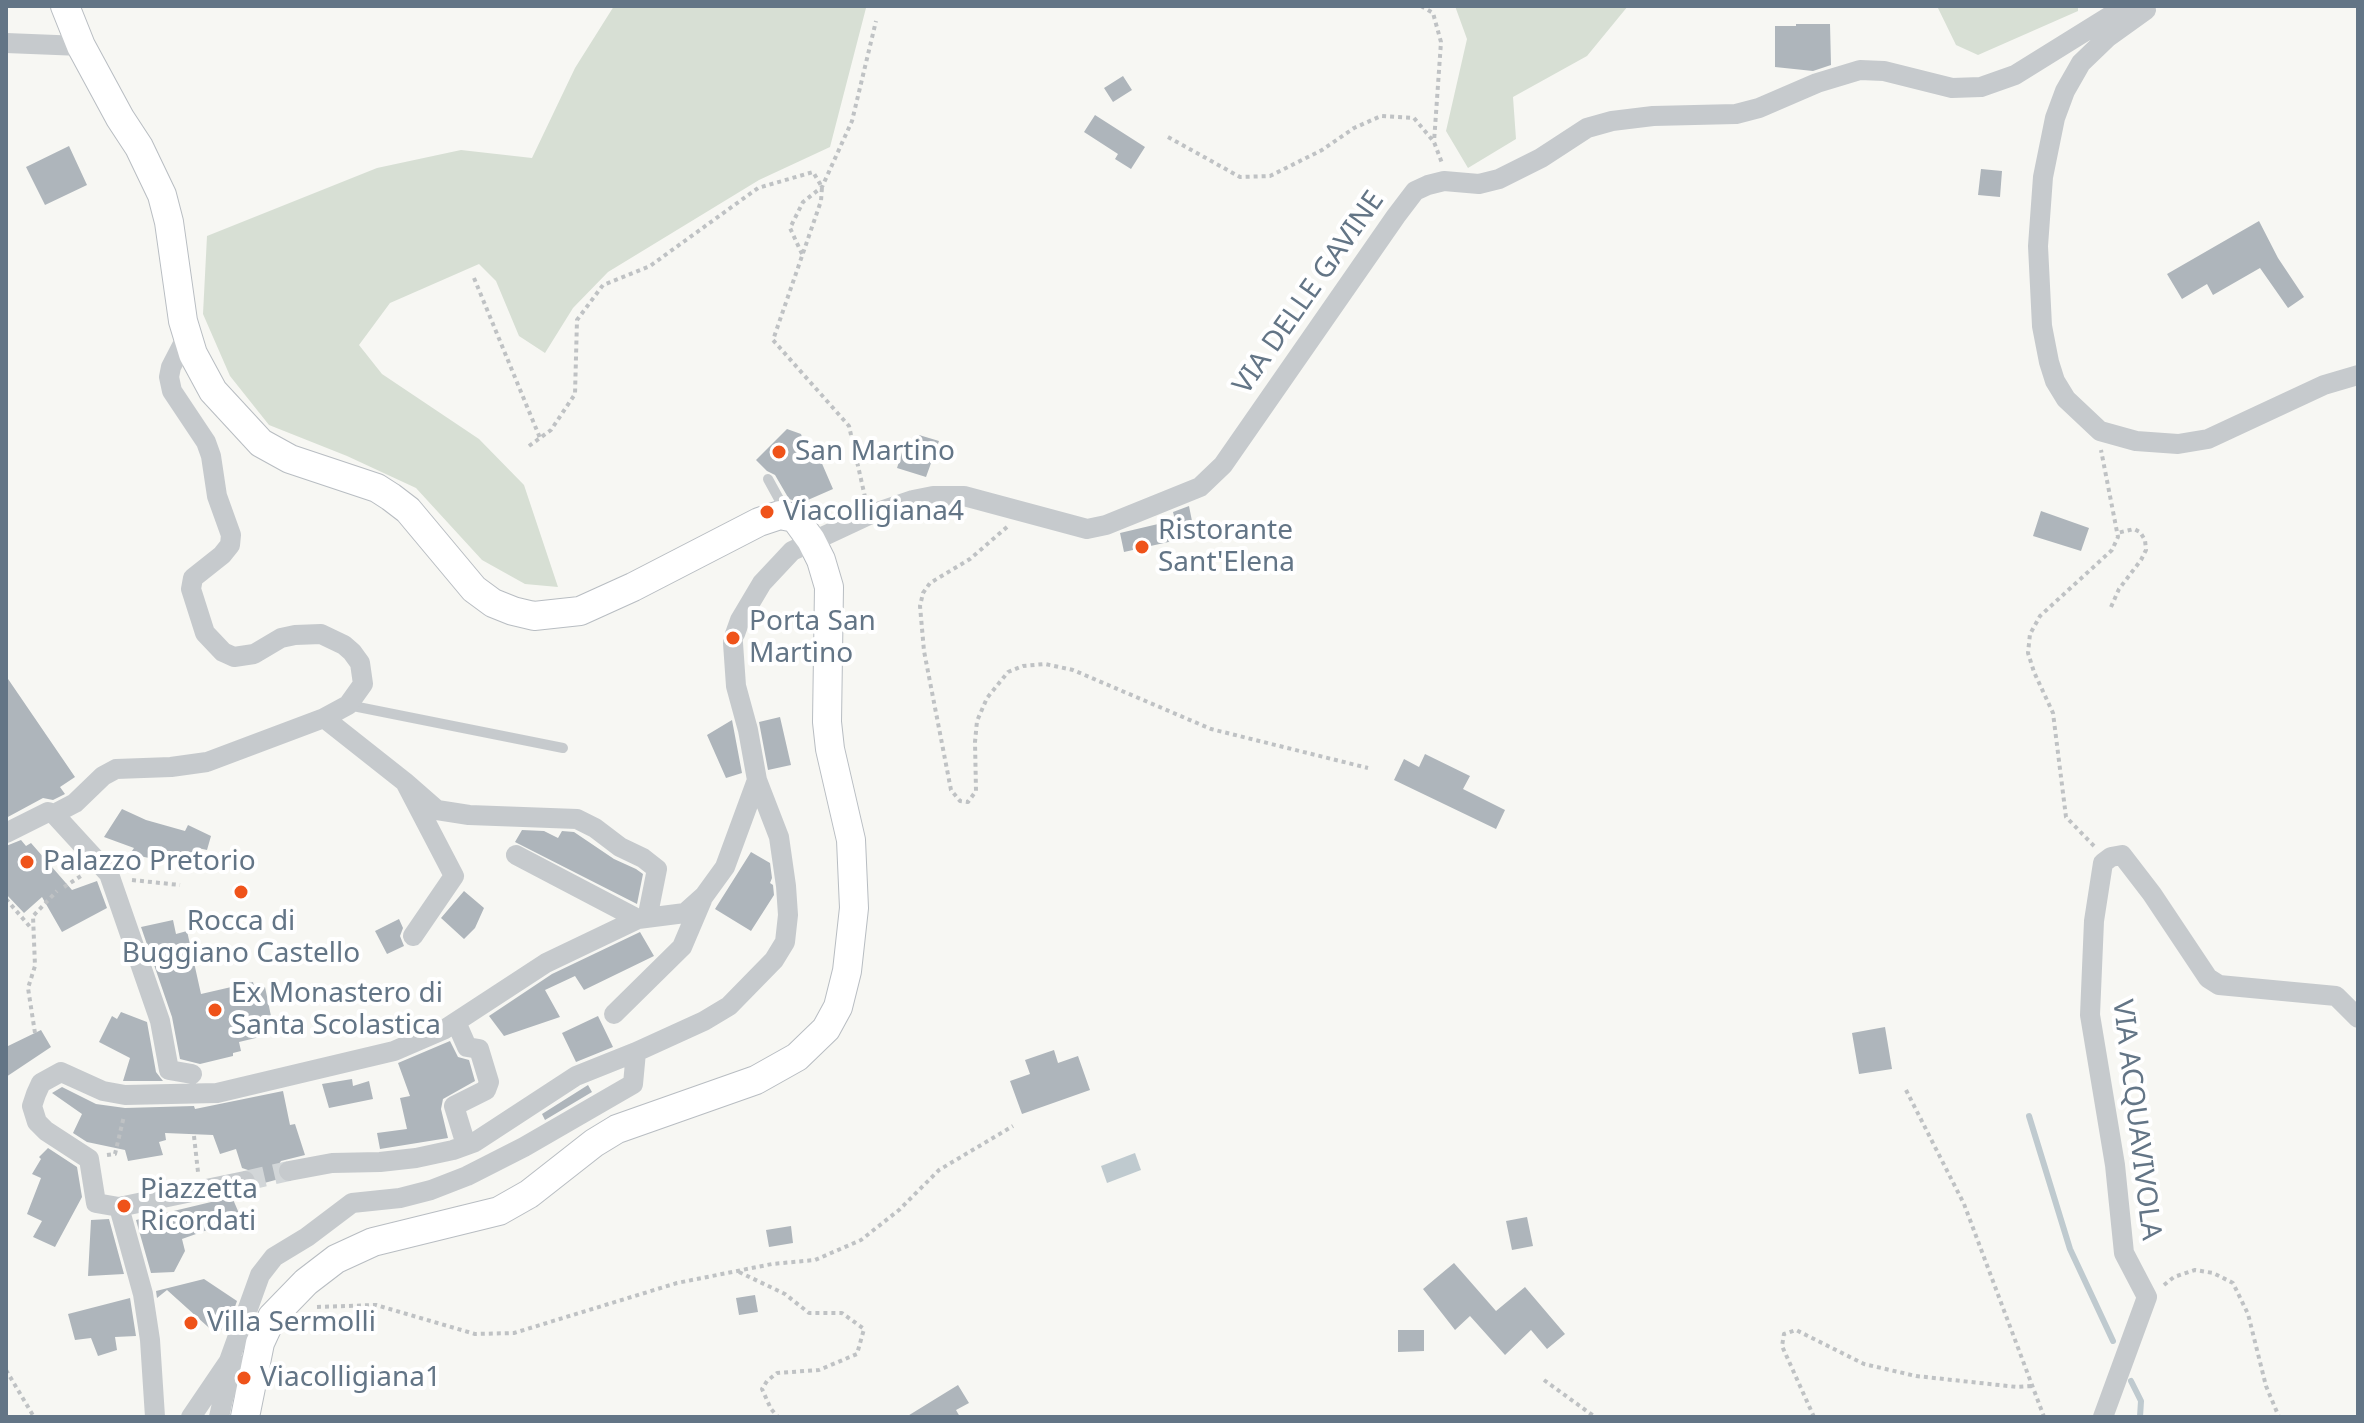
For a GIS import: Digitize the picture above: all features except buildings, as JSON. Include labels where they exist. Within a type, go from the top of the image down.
[{"type":"street","points":[[65,6],[81,46],[139,147],[162,195],[169,222],[183,321],[193,354],[213,391],[261,443],[290,459],[377,488],[391,497],[408,510],[474,589],[493,603],[513,611],[534,616],[580,611],[759,522],[780,515],[799,522],[821,560],[829,587],[827,722],[830,749],[849,829],[854,908],[847,971],[838,1007],[826,1029],[797,1057],[756,1080],[617,1129],[594,1143],[529,1194],[499,1211],[373,1242],[336,1259],[282,1304],[272,1317],[222,1409],[191,1417]]},
{"type":"street","name":"VIA DELLE GAVINE","points":[[757,780],[736,686],[734,639],[740,620],[762,583],[792,551],[869,515],[933,496],[964,496],[1087,529],[1106,525],[1200,487],[1223,465],[1415,191],[1444,181],[1479,184],[1499,179],[1541,158],[1587,128],[1600,124],[1653,116],[1736,114],[1860,70],[1884,71],[1952,88],[1981,87],[2015,75],[2118,11],[2141,6]]},
{"type":"street","points":[[2151,6],[2107,38],[2081,63],[2065,91],[2055,118],[2043,177],[2038,246],[2042,326],[2055,381],[2066,399],[2100,431],[2136,441],[2178,444],[2208,439],[2324,385],[2358,375]]},
{"type":"street","points":[[6,43],[81,46]]},
{"type":"street","points":[[54,814],[75,803],[103,776],[116,769],[207,762],[324,718],[348,705],[363,684],[364,674],[352,652],[321,634],[281,638],[254,654],[234,657],[223,652],[205,633],[191,589],[193,578],[222,555],[230,545],[231,535],[217,496],[206,442],[172,391],[169,377],[188,334]]},
{"type":"street","points":[[324,718],[437,810],[469,815],[577,819],[595,828],[657,869],[646,918]]},
{"type":"street","points":[[245,1181],[120,1212],[96,1203],[89,1159],[46,1131],[34,1113],[32,1106],[41,1083],[61,1072],[103,1091],[125,1095],[217,1093],[394,1051],[419,1042],[456,1022],[546,963],[646,918],[685,913],[704,896],[725,867],[757,780]]},
{"type":"street","points":[[289,1171],[332,1163],[416,1158],[475,1142],[576,1076],[704,1021],[729,1006],[774,960],[785,942],[788,915],[783,858],[774,821],[757,780]]},
{"type":"street","points":[[405,782],[454,876],[413,936]]},
{"type":"street","points":[[6,833],[48,812],[54,814],[105,870],[160,1021],[169,1070],[192,1074]]},
{"type":"street","points":[[516,855],[646,918]]},
{"type":"street","points":[[2107,860],[2122,855],[2208,978],[2219,985],[2336,996],[2358,1018]]},
{"type":"street","name":"VIA ACQUAVIVOLA","points":[[2107,860],[2100,872],[2094,921],[2090,1015],[2115,1165],[2124,1253],[2147,1297]]},
{"type":"street","points":[[614,1014],[682,947],[704,896]]},
{"type":"street","points":[[456,1022],[467,1047],[479,1049],[489,1082],[486,1090],[454,1106],[466,1145]]},
{"type":"street","points":[[222,1409],[229,1361],[260,1275],[274,1257],[352,1203],[400,1198],[431,1190],[467,1176],[524,1147],[633,1084],[636,1052]]},
{"type":"street","points":[[120,1212],[143,1294],[150,1340],[155,1417]]},
{"type":"street","points":[[2103,1417],[2147,1297]]},
{"type":"lane","points":[[768,479],[788,516]]},
{"type":"lane","points":[[348,705],[563,748]]},
{"type":"path","points":[[1421,6],[1433,13],[1441,42],[1434,142]]},
{"type":"path","points":[[869,515],[849,426],[773,340],[821,201],[822,187],[852,121],[876,21]]},
{"type":"path","points":[[1168,137],[1240,177],[1270,176],[1381,116],[1414,118],[1434,142],[1444,181]]},
{"type":"path","points":[[529,446],[551,430],[575,394],[577,320],[603,285],[650,266],[758,188],[813,172],[822,187]]},
{"type":"path","points":[[803,256],[790,228],[803,202],[822,187]]},
{"type":"path","points":[[474,278],[540,438]]},
{"type":"path","points":[[2100,431],[2102,462],[2118,537],[2112,550],[2040,616],[2030,634],[2028,653],[2053,713],[2066,817],[2107,860]]},
{"type":"path","points":[[1011,510],[1009,525],[999,536],[970,559],[930,583],[923,593],[920,606],[924,651],[951,790],[960,801],[968,802],[976,791],[977,721],[987,698],[1008,672],[1023,666],[1045,664],[1073,670],[1211,729],[1368,768]]},
{"type":"path","points":[[2111,607],[2119,589],[2146,550],[2140,532],[2134,529],[2117,533]]},
{"type":"path","points":[[105,870],[180,885]]},
{"type":"path","points":[[35,1033],[28,988],[35,966],[33,916],[57,891]]},
{"type":"path","points":[[6,899],[32,929]]},
{"type":"path","points":[[1906,1090],[1964,1204],[2044,1417]]},
{"type":"path","points":[[89,1159],[115,1154],[124,1124],[125,1095]]},
{"type":"path","points":[[310,1307],[376,1305],[475,1334],[514,1333],[677,1283],[772,1264],[815,1260],[861,1240],[899,1210],[939,1170],[1013,1126]]},
{"type":"path","points":[[2147,1297],[2174,1277],[2195,1270],[2213,1273],[2233,1283],[2248,1314],[2266,1386],[2279,1417]]},
{"type":"path","points":[[737,1272],[785,1294],[809,1313],[842,1313],[864,1329],[857,1354],[819,1370],[777,1373],[767,1381],[762,1389],[778,1417]]},
{"type":"path","points":[[1814,1417],[1782,1346],[1784,1334],[1796,1330],[1864,1364],[1916,1376],[2032,1386]]},
{"type":"path","points":[[6,1370],[34,1417]]},
{"type":"path","points":[[1544,1380],[1595,1417]]},
{"type":"shaded area","points":[[614,6],[872,6],[866,8],[830,147],[759,180],[608,272],[573,308],[545,353],[519,336],[496,281],[479,264],[390,303],[359,345],[382,374],[479,439],[524,485],[558,587],[525,584],[482,560],[416,488],[269,425],[230,376],[203,314],[207,236],[377,168],[461,150],[532,158],[575,68]]},
{"type":"shaded area","points":[[1455,6],[1628,6],[1587,56],[1513,97],[1516,139],[1468,168],[1446,131],[1467,39]]},
{"type":"shaded area","points":[[1937,6],[2078,6],[2078,11],[1978,55],[1956,45]]},
{"type":"shaded area","points":[[1135,1153],[1141,1170],[1107,1183],[1101,1166]]},
{"type":"waterway","points":[[2029,1116],[2070,1249],[2113,1341]]},
{"type":"waterway","points":[[2131,1381],[2141,1401],[2140,1417]]},
{"type":"tunnel","points":[[245,1181],[289,1171]]},
{"type":"place","name":"San Martino","points":[[779,452]]},
{"type":"place","name":"Viacolligiana4","points":[[767,512]]},
{"type":"place","name":"Ristorante Sant'Elena","points":[[1142,547]]},
{"type":"place","name":"Porta San Martino","points":[[733,638]]},
{"type":"place","name":"Palazzo Pretorio","points":[[27,862]]},
{"type":"place","name":"Rocca di Buggiano Castello","points":[[241,892]]},
{"type":"place","name":"Ex Monastero di Santa Scolastica","points":[[215,1010]]},
{"type":"place","name":"Piazzetta Ricordati","points":[[124,1206]]},
{"type":"place","name":"Villa Sermolli","points":[[191,1323]]},
{"type":"place","name":"Viacolligiana1","points":[[244,1378]]}]
